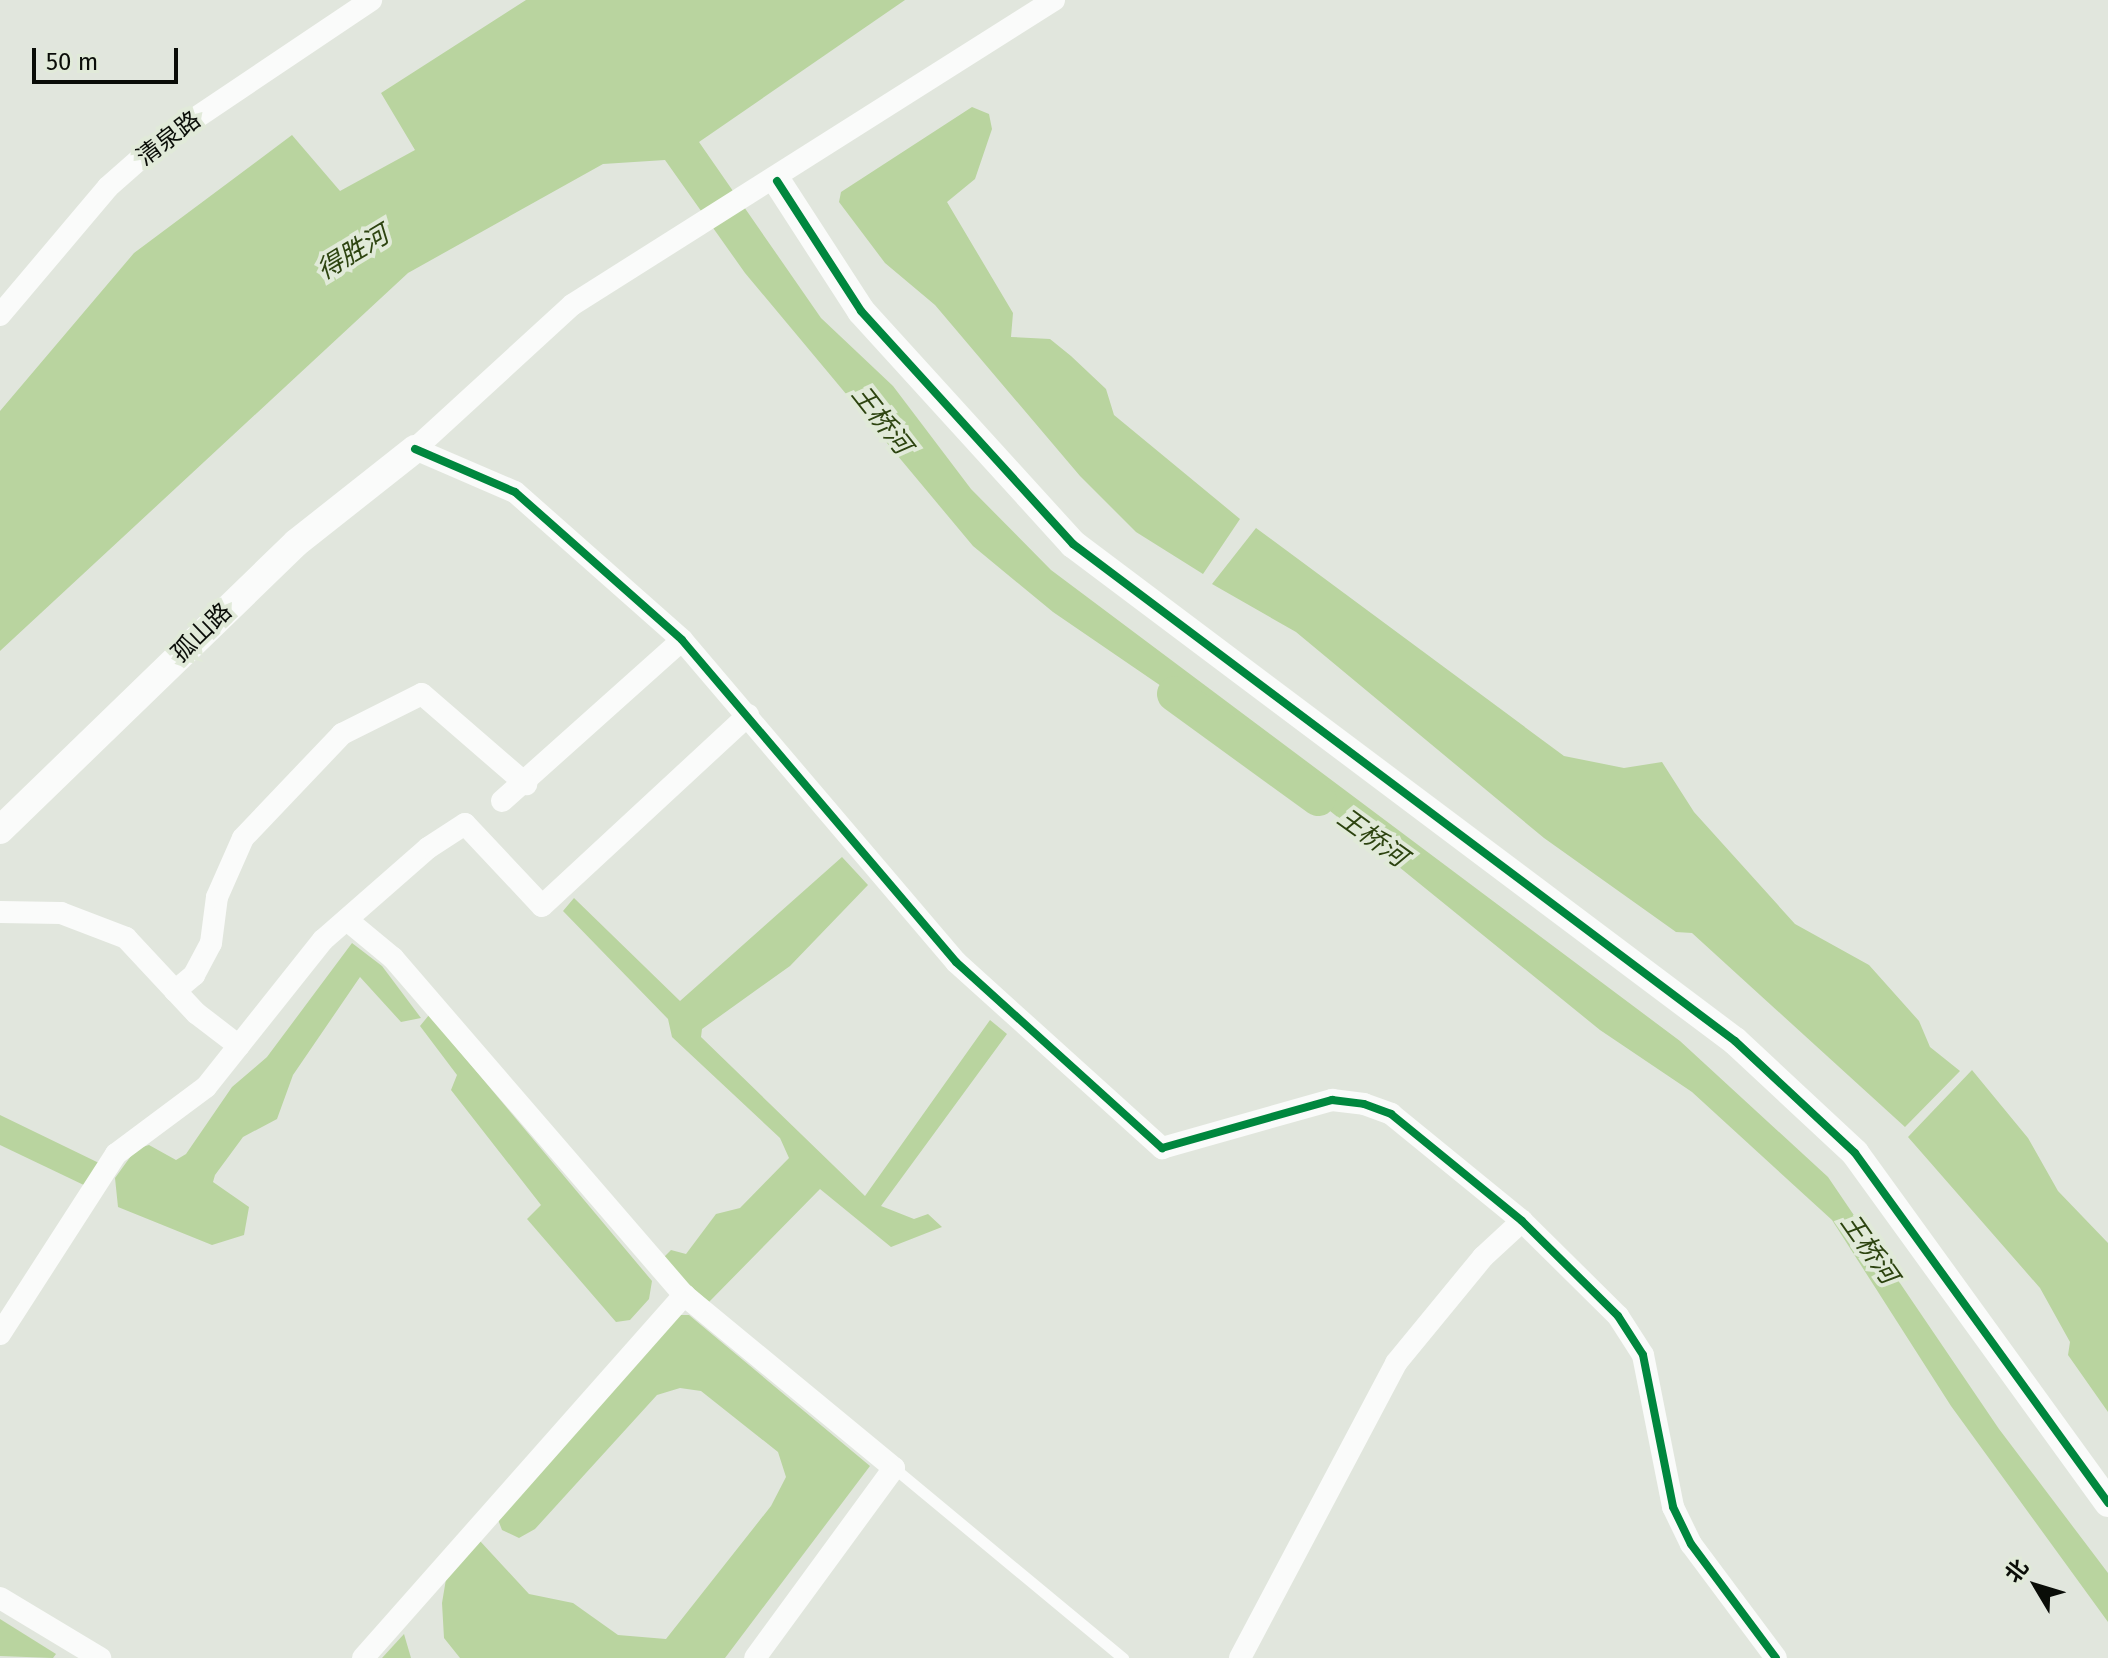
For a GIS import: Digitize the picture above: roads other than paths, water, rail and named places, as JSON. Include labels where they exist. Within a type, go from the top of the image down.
[{"type":"street","name":"清泉路","points":[[0,315],[108,187],[157,144],[371,0]]},
{"type":"street","points":[[1054,0],[777,181],[572,305],[415,449],[515,492],[682,640],[956,962],[1162,1148],[1332,1100],[1364,1104],[1391,1114],[1522,1221],[1618,1316],[1643,1355],[1673,1507],[1691,1544],[1776,1658]]},
{"type":"street","points":[[777,181],[861,311],[1073,544],[1735,1041],[1855,1153],[2108,1503]]},
{"type":"street","name":"孤山路","points":[[0,830],[296,543],[415,449]]},
{"type":"street","points":[[502,801],[526,784],[682,640]]},
{"type":"street","points":[[175,991],[194,975],[211,943],[217,897],[243,838],[342,734],[422,694],[526,784]]},
{"type":"street","points":[[0,1334],[116,1154],[206,1087],[347,920],[465,824],[542,906],[748,715]]},
{"type":"street","points":[[0,912],[61,913],[126,938],[175,991],[239,1046]]},
{"type":"street","points":[[347,920],[393,958],[684,1295],[894,1468],[755,1658]]},
{"type":"street","points":[[1240,1658],[1396,1363],[1483,1257],[1522,1221]]},
{"type":"street","points":[[363,1658],[684,1295]]},
{"type":"street","points":[[0,1598],[100,1658]]},
{"type":"lane","points":[[894,1468],[1123,1658]]},
{"type":"water","name":"得胜河","points":[[526,0],[905,0],[699,142],[821,318],[893,386],[971,489],[1051,570],[1680,1041],[1828,1177],[1999,1429],[2108,1573],[2108,1622],[1951,1406],[1832,1220],[1692,1092],[1600,1030],[1256,751],[1053,612],[973,546],[745,273],[665,160],[603,164],[408,273],[0,651],[0,411],[134,253],[292,135],[340,191],[415,150],[381,93]]},
{"type":"water","points":[[972,107],[989,114],[992,129],[975,179],[947,202],[1013,313],[1011,337],[1050,339],[1106,389],[1114,415],[1240,519],[1203,574],[1136,532],[1080,476],[935,305],[885,263],[839,202],[841,192]]},
{"type":"water","points":[[1256,528],[1564,756],[1624,768],[1662,762],[1694,812],[1795,924],[1869,965],[1919,1021],[1930,1047],[1960,1071],[1905,1127],[1692,933],[1676,932],[1544,838],[1296,632],[1212,584]]},
{"type":"water","points":[[842,857],[868,885],[790,966],[702,1029],[701,1037],[865,1196],[990,1020],[1007,1034],[881,1206],[914,1219],[928,1214],[942,1227],[891,1247],[820,1189],[709,1302],[661,1260],[671,1250],[686,1254],[716,1214],[740,1208],[789,1158],[780,1138],[672,1037],[668,1019],[563,911],[574,898],[680,1001]]},
{"type":"water","points":[[352,943],[382,966],[421,1018],[401,1022],[360,977],[293,1075],[277,1119],[243,1137],[215,1175],[213,1182],[249,1207],[244,1235],[212,1245],[118,1207],[115,1178],[136,1149],[149,1145],[176,1160],[186,1154],[232,1087],[267,1057]]},
{"type":"water","points":[[429,1015],[652,1281],[649,1299],[630,1320],[616,1322],[527,1219],[541,1205],[451,1090],[457,1075],[420,1026]]},
{"type":"water","points":[[1972,1070],[2028,1138],[2058,1191],[2108,1243],[2108,1412],[2068,1355],[2070,1342],[2040,1288],[1908,1137]]},
{"type":"water","points":[[0,1115],[99,1163],[88,1187],[0,1145]]},
{"type":"water","points":[[674,1315],[689,1315],[870,1466],[725,1658],[460,1658],[444,1638],[442,1603],[447,1573],[480,1541],[529,1594],[573,1603],[618,1635],[666,1639],[771,1506],[786,1477],[778,1452],[701,1391],[680,1388],[657,1395],[535,1529],[519,1538],[502,1530],[497,1517]]},
{"type":"water","points":[[0,1619],[56,1654],[53,1658],[0,1656]]},
{"type":"water","points":[[404,1634],[411,1658],[382,1658]]},
{"type":"waterway","name":"王桥河","points":[[1175,694],[1318,798]]}]
